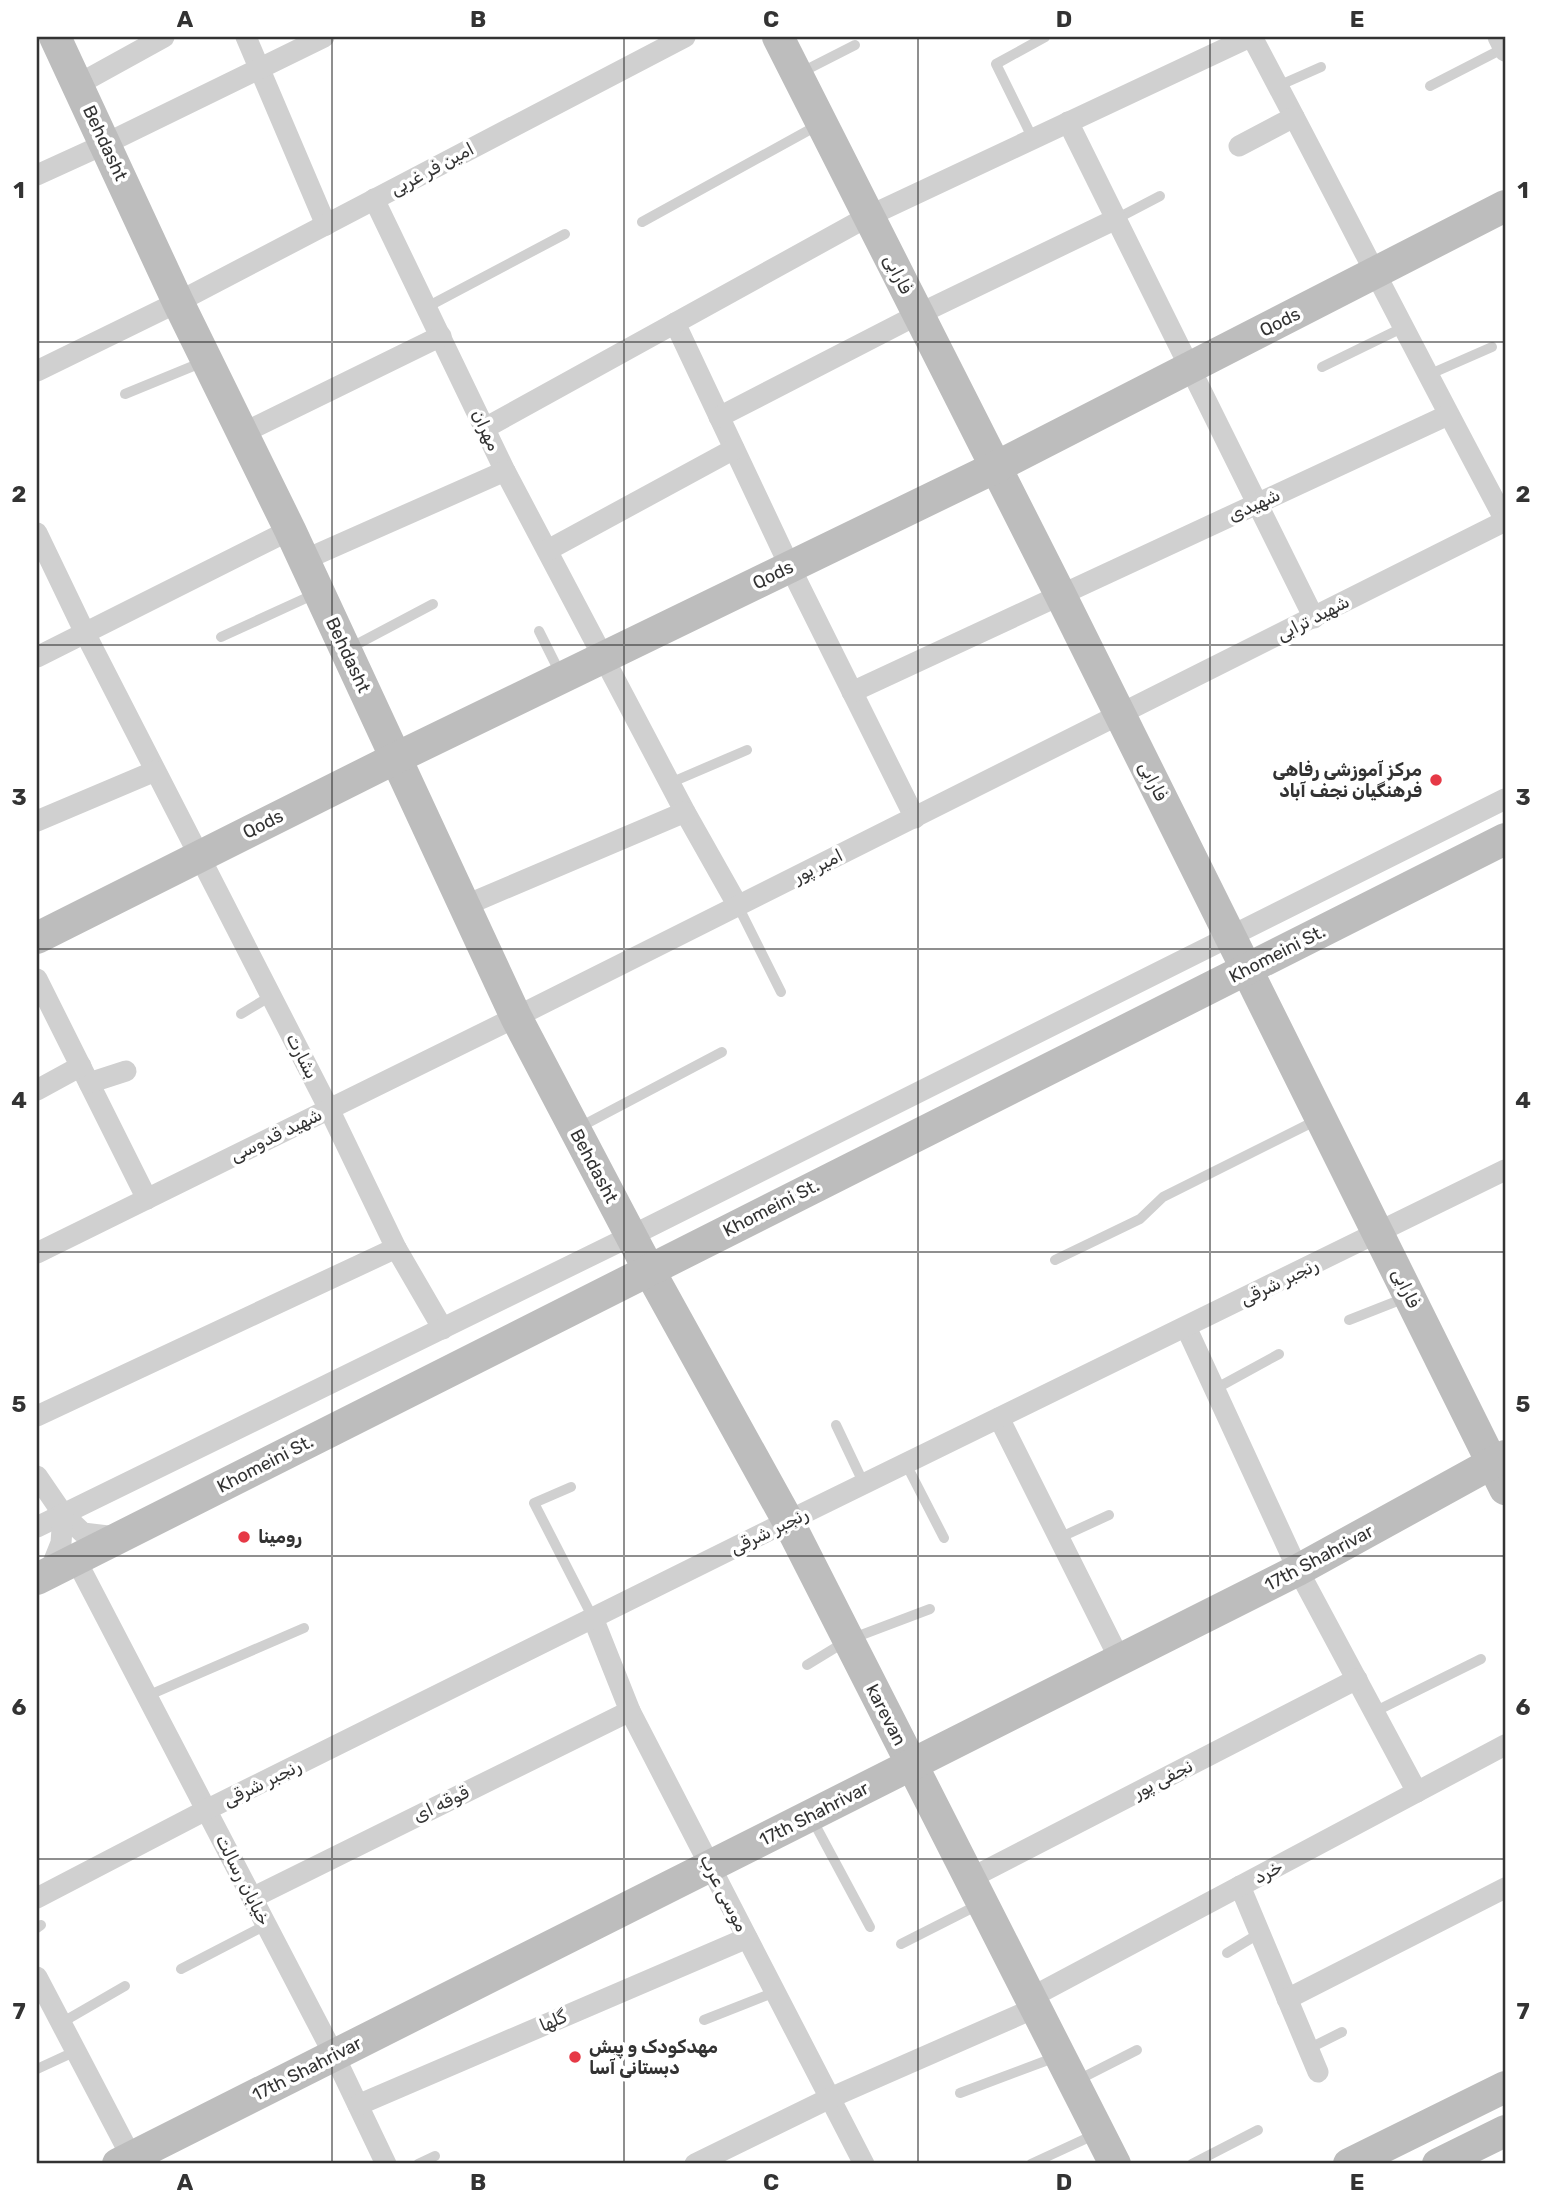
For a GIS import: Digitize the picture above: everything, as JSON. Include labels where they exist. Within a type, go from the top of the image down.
[{"type":"street","name":"Behdasht","points":[[55,37],[178,302],[290,530],[516,1017],[649,1270]]},
{"type":"street","points":[[78,85],[164,37]]},
{"type":"street","points":[[246,37],[326,225]]},
{"type":"street","points":[[37,175],[324,37]]},
{"type":"street","name":"امین فر غربی","points":[[37,371],[178,302],[685,37]]},
{"type":"street","name":"فارابی","points":[[778,37],[1060,594],[1410,1296],[1501,1469]]},
{"type":"street","points":[[485,428],[869,216],[1251,37],[1505,521]]},
{"type":"street","points":[[1240,146],[1294,117]]},
{"type":"street","points":[[1068,122],[1314,618]]},
{"type":"street","name":"مهران","points":[[374,200],[505,471],[685,812],[738,906]]},
{"type":"street","name":"Qods","points":[[37,938],[396,758],[996,467],[1505,206]]},
{"type":"street","points":[[719,417],[919,314],[1116,219]]},
{"type":"street","points":[[675,323],[790,567],[915,818]]},
{"type":"street","points":[[243,433],[441,336]]},
{"type":"street","name":"شهیدی","points":[[852,692],[1448,415]]},
{"type":"street","points":[[548,551],[734,449]]},
{"type":"street","points":[[304,560],[505,471]]},
{"type":"street","name":"شهید ترابی","points":[[1120,715],[1505,521]]},
{"type":"street","points":[[37,657],[290,530]]},
{"type":"street","name":"بشارت","points":[[37,533],[198,857],[329,1109],[396,1248],[443,1329]]},
{"type":"street","name":"امیر پور","points":[[516,1017],[1120,715]]},
{"type":"street","points":[[37,821],[155,771]]},
{"type":"street","points":[[37,1527],[631,1236],[1505,799]]},
{"type":"street","points":[[464,906],[685,812]]},
{"type":"street","name":"Khomeini St.","points":[[54,1571],[1505,839]]},
{"type":"street","points":[[37,979],[147,1199]]},
{"type":"street","name":"شهید قدوسی","points":[[37,1253],[516,1017]]},
{"type":"street","points":[[37,1090],[85,1075],[126,1071]]},
{"type":"street","name":"رنجبر شرقی","points":[[37,1898],[206,1810],[788,1521],[1505,1170]]},
{"type":"street","points":[[37,1416],[396,1248]]},
{"type":"street","name":"karevan","points":[[649,1270],[788,1521],[1115,2164]]},
{"type":"street","points":[[1186,1327],[1298,1570],[1417,1792]]},
{"type":"street","points":[[999,1418],[1120,1660]]},
{"type":"street","name":"17th Shahrivar","points":[[128,2162],[334,2055],[1501,1469]]},
{"type":"street","points":[[37,1476],[63,1514],[83,1533],[119,1538]]},
{"type":"street","points":[[54,1571],[61,1543],[63,1514]]},
{"type":"street","name":"خیابان رسالت","points":[[54,1571],[147,1696],[334,2055],[386,2164]]},
{"type":"street","name":"موسی عرب","points":[[593,1618],[630,1711],[864,2164]]},
{"type":"street","name":"نجفی پور","points":[[975,1891],[1357,1679]]},
{"type":"street","name":"قوقه ای","points":[[252,1898],[630,1711]]},
{"type":"street","name":"خرد","points":[[695,2164],[1032,2003],[1240,1886],[1505,1745]]},
{"type":"street","points":[[1240,1886],[1318,2072]]},
{"type":"street","points":[[1287,1999],[1505,1888]]},
{"type":"street","name":"گلها","points":[[358,2105],[747,1938]]},
{"type":"street","points":[[37,1976],[128,2162]]},
{"type":"street","points":[[1349,2164],[1505,2087]]},
{"type":"street","points":[[1438,2164],[1505,2131]]},
{"type":"lane","points":[[1032,139],[996,64],[1045,37]]},
{"type":"lane","points":[[797,74],[855,45]]},
{"type":"lane","points":[[1430,86],[1502,45]]},
{"type":"lane","points":[[1278,86],[1321,67]]},
{"type":"lane","points":[[642,222],[822,123]]},
{"type":"lane","points":[[1116,219],[1160,196]]},
{"type":"lane","points":[[427,307],[565,234]]},
{"type":"lane","points":[[1322,367],[1404,327]]},
{"type":"lane","points":[[1428,375],[1492,347]]},
{"type":"lane","points":[[125,394],[207,361]]},
{"type":"lane","points":[[221,636],[319,592]]},
{"type":"lane","points":[[346,650],[433,604]]},
{"type":"lane","points":[[539,631],[562,677]]},
{"type":"lane","points":[[670,783],[747,750]]},
{"type":"lane","points":[[738,906],[781,992]]},
{"type":"lane","points":[[241,1014],[271,996]]},
{"type":"lane","points":[[575,1130],[722,1052]]},
{"type":"lane","points":[[1055,1260],[1140,1219],[1163,1197],[1321,1118]]},
{"type":"lane","points":[[1349,1320],[1410,1296]]},
{"type":"lane","points":[[1215,1389],[1279,1354]]},
{"type":"lane","points":[[836,1425],[864,1484]]},
{"type":"lane","points":[[906,1464],[944,1538]]},
{"type":"lane","points":[[571,1487],[534,1503],[593,1618]]},
{"type":"lane","points":[[1059,1538],[1109,1515]]},
{"type":"lane","points":[[807,1665],[848,1640],[930,1609]]},
{"type":"lane","points":[[147,1696],[304,1628]]},
{"type":"lane","points":[[1374,1712],[1481,1659]]},
{"type":"lane","points":[[811,1816],[870,1927]]},
{"type":"lane","points":[[901,1944],[975,1891]]},
{"type":"lane","points":[[181,1969],[266,1925]]},
{"type":"lane","points":[[1227,1953],[1260,1933]]},
{"type":"lane","points":[[61,2023],[125,1986]]},
{"type":"lane","points":[[704,2020],[775,1992]]},
{"type":"lane","points":[[1308,2049],[1342,2032]]},
{"type":"lane","points":[[960,2093],[1137,2050]]},
{"type":"lane","points":[[37,2069],[76,2051]]},
{"type":"lane","points":[[1192,2164],[1258,2130]]},
{"type":"lane","points":[[1031,2164],[1099,2133]]},
{"type":"lane","points":[[418,2164],[435,2156]]},
{"type":"place","name":"مرکز آموزشی رفاهی فرهنگیان نجف آباد","points":[[1436,780]]},
{"type":"place","name":"رومینا","points":[[244,1537]]},
{"type":"place","name":"مهدکودک و پیش دبستانی آسا","points":[[575,2057]]}]
